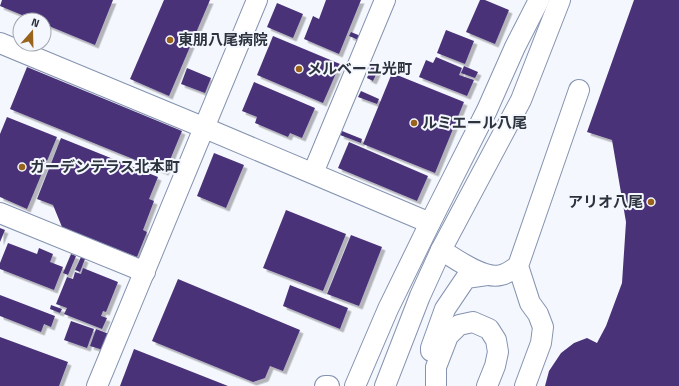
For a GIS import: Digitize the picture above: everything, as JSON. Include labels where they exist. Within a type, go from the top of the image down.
[{"type":"street","points":[[97,386],[257,0]]},
{"type":"street","points":[[313,173],[385,0]]},
{"type":"street","points":[[355,386],[388,309],[487,110],[539,0]]},
{"type":"street","points":[[385,386],[420,296],[441,250],[521,100],[560,0]]},
{"type":"street","points":[[0,43],[430,223]]},
{"type":"street","points":[[525,386],[541,343],[543,327],[538,314],[530,302],[518,266],[579,90]]},
{"type":"street","points":[[0,213],[145,272]]},
{"type":"street","points":[[441,250],[465,265],[487,275]]},
{"type":"street","points":[[436,376],[431,348],[445,309],[466,278],[501,275],[518,266]]},
{"type":"street","points":[[436,376],[448,336],[459,324],[474,322],[489,329],[496,340],[498,352],[495,366],[487,386]]},
{"type":"building","points":[[2,0],[113,0],[95,45],[52,27],[52,12],[15,12],[0,6]]},
{"type":"building","name":"東朋八尾病院","points":[[164,0],[210,0],[169,96],[130,79]]},
{"type":"building","points":[[326,0],[361,0],[339,54],[304,39],[313,16],[319,19]]},
{"type":"building","points":[[480,0],[485,0],[509,10],[495,44],[466,32]]},
{"type":"building","name":"アリオ八尾","points":[[634,0],[679,0],[679,386],[545,386],[549,371],[561,353],[574,343],[587,338],[597,343],[606,326],[622,283],[626,222],[612,140],[587,132]]},
{"type":"building","points":[[277,3],[303,14],[293,38],[267,27]]},
{"type":"building","points":[[446,30],[474,41],[465,64],[437,53]]},
{"type":"building","points":[[351,32],[363,37],[361,41],[349,36]]},
{"type":"building","name":"メルベーユ光町","points":[[273,36],[340,64],[323,103],[257,75]]},
{"type":"building","points":[[436,57],[462,68],[459,75],[474,80],[467,96],[419,77],[426,60],[433,63]]},
{"type":"building","points":[[372,65],[379,68],[373,81],[367,78]]},
{"type":"building","points":[[464,66],[478,72],[475,78],[461,73]]},
{"type":"building","points":[[27,67],[182,131],[165,172],[10,109]]},
{"type":"building","points":[[187,68],[211,78],[205,93],[181,84]]},
{"type":"building","name":"ルミエール八尾","points":[[392,73],[464,102],[435,173],[363,144]]},
{"type":"building","points":[[254,82],[315,108],[302,138],[290,133],[288,137],[255,123],[257,117],[242,111]]},
{"type":"building","points":[[361,91],[379,99],[377,104],[358,97]]},
{"type":"building","name":"ガーデンテラス北本町","points":[[7,117],[57,137],[27,209],[0,197],[0,134]]},
{"type":"building","points":[[342,131],[362,139],[361,143],[340,135]]},
{"type":"building","points":[[61,138],[158,177],[149,199],[154,201],[143,230],[147,232],[137,257],[62,227],[53,205],[37,199]]},
{"type":"building","points":[[349,142],[428,176],[417,201],[338,168]]},
{"type":"building","points":[[214,153],[244,165],[226,208],[197,196]]},
{"type":"building","points":[[286,210],[346,234],[323,291],[263,268]]},
{"type":"building","points":[[0,228],[5,230],[0,242]]},
{"type":"building","points":[[351,235],[382,247],[359,306],[327,294]]},
{"type":"building","points":[[8,243],[37,254],[39,248],[53,254],[50,262],[63,267],[54,290],[0,269],[0,263]]},
{"type":"building","points":[[71,254],[76,256],[68,275],[63,273]]},
{"type":"building","points":[[81,257],[85,259],[80,272],[75,270]]},
{"type":"building","points":[[83,268],[118,282],[106,312],[103,311],[101,316],[107,318],[102,329],[64,314],[67,308],[56,304],[67,277],[73,279],[75,272],[81,274]]},
{"type":"building","points":[[178,279],[300,330],[283,371],[270,366],[265,378],[253,382],[152,341]]},
{"type":"building","points":[[290,285],[348,308],[340,329],[283,306]]},
{"type":"building","points":[[0,295],[55,316],[51,327],[44,324],[41,332],[0,316]]},
{"type":"building","points":[[51,305],[62,309],[60,313],[50,309]]},
{"type":"building","points":[[71,321],[94,329],[87,348],[64,340]]},
{"type":"building","points":[[96,329],[109,334],[103,350],[90,346]]},
{"type":"building","points":[[0,337],[68,362],[59,386],[0,386]]},
{"type":"building","points":[[134,349],[228,386],[120,386]]},
{"type":"place","name":"東朋八尾病院","points":[[170,40]]},
{"type":"place","name":"メルベーユ光町","points":[[299,69]]},
{"type":"place","name":"ルミエール八尾","points":[[414,123]]},
{"type":"place","name":"ガーデンテラス北本町","points":[[22,167]]},
{"type":"place","name":"アリオ八尾","points":[[651,202]]}]
